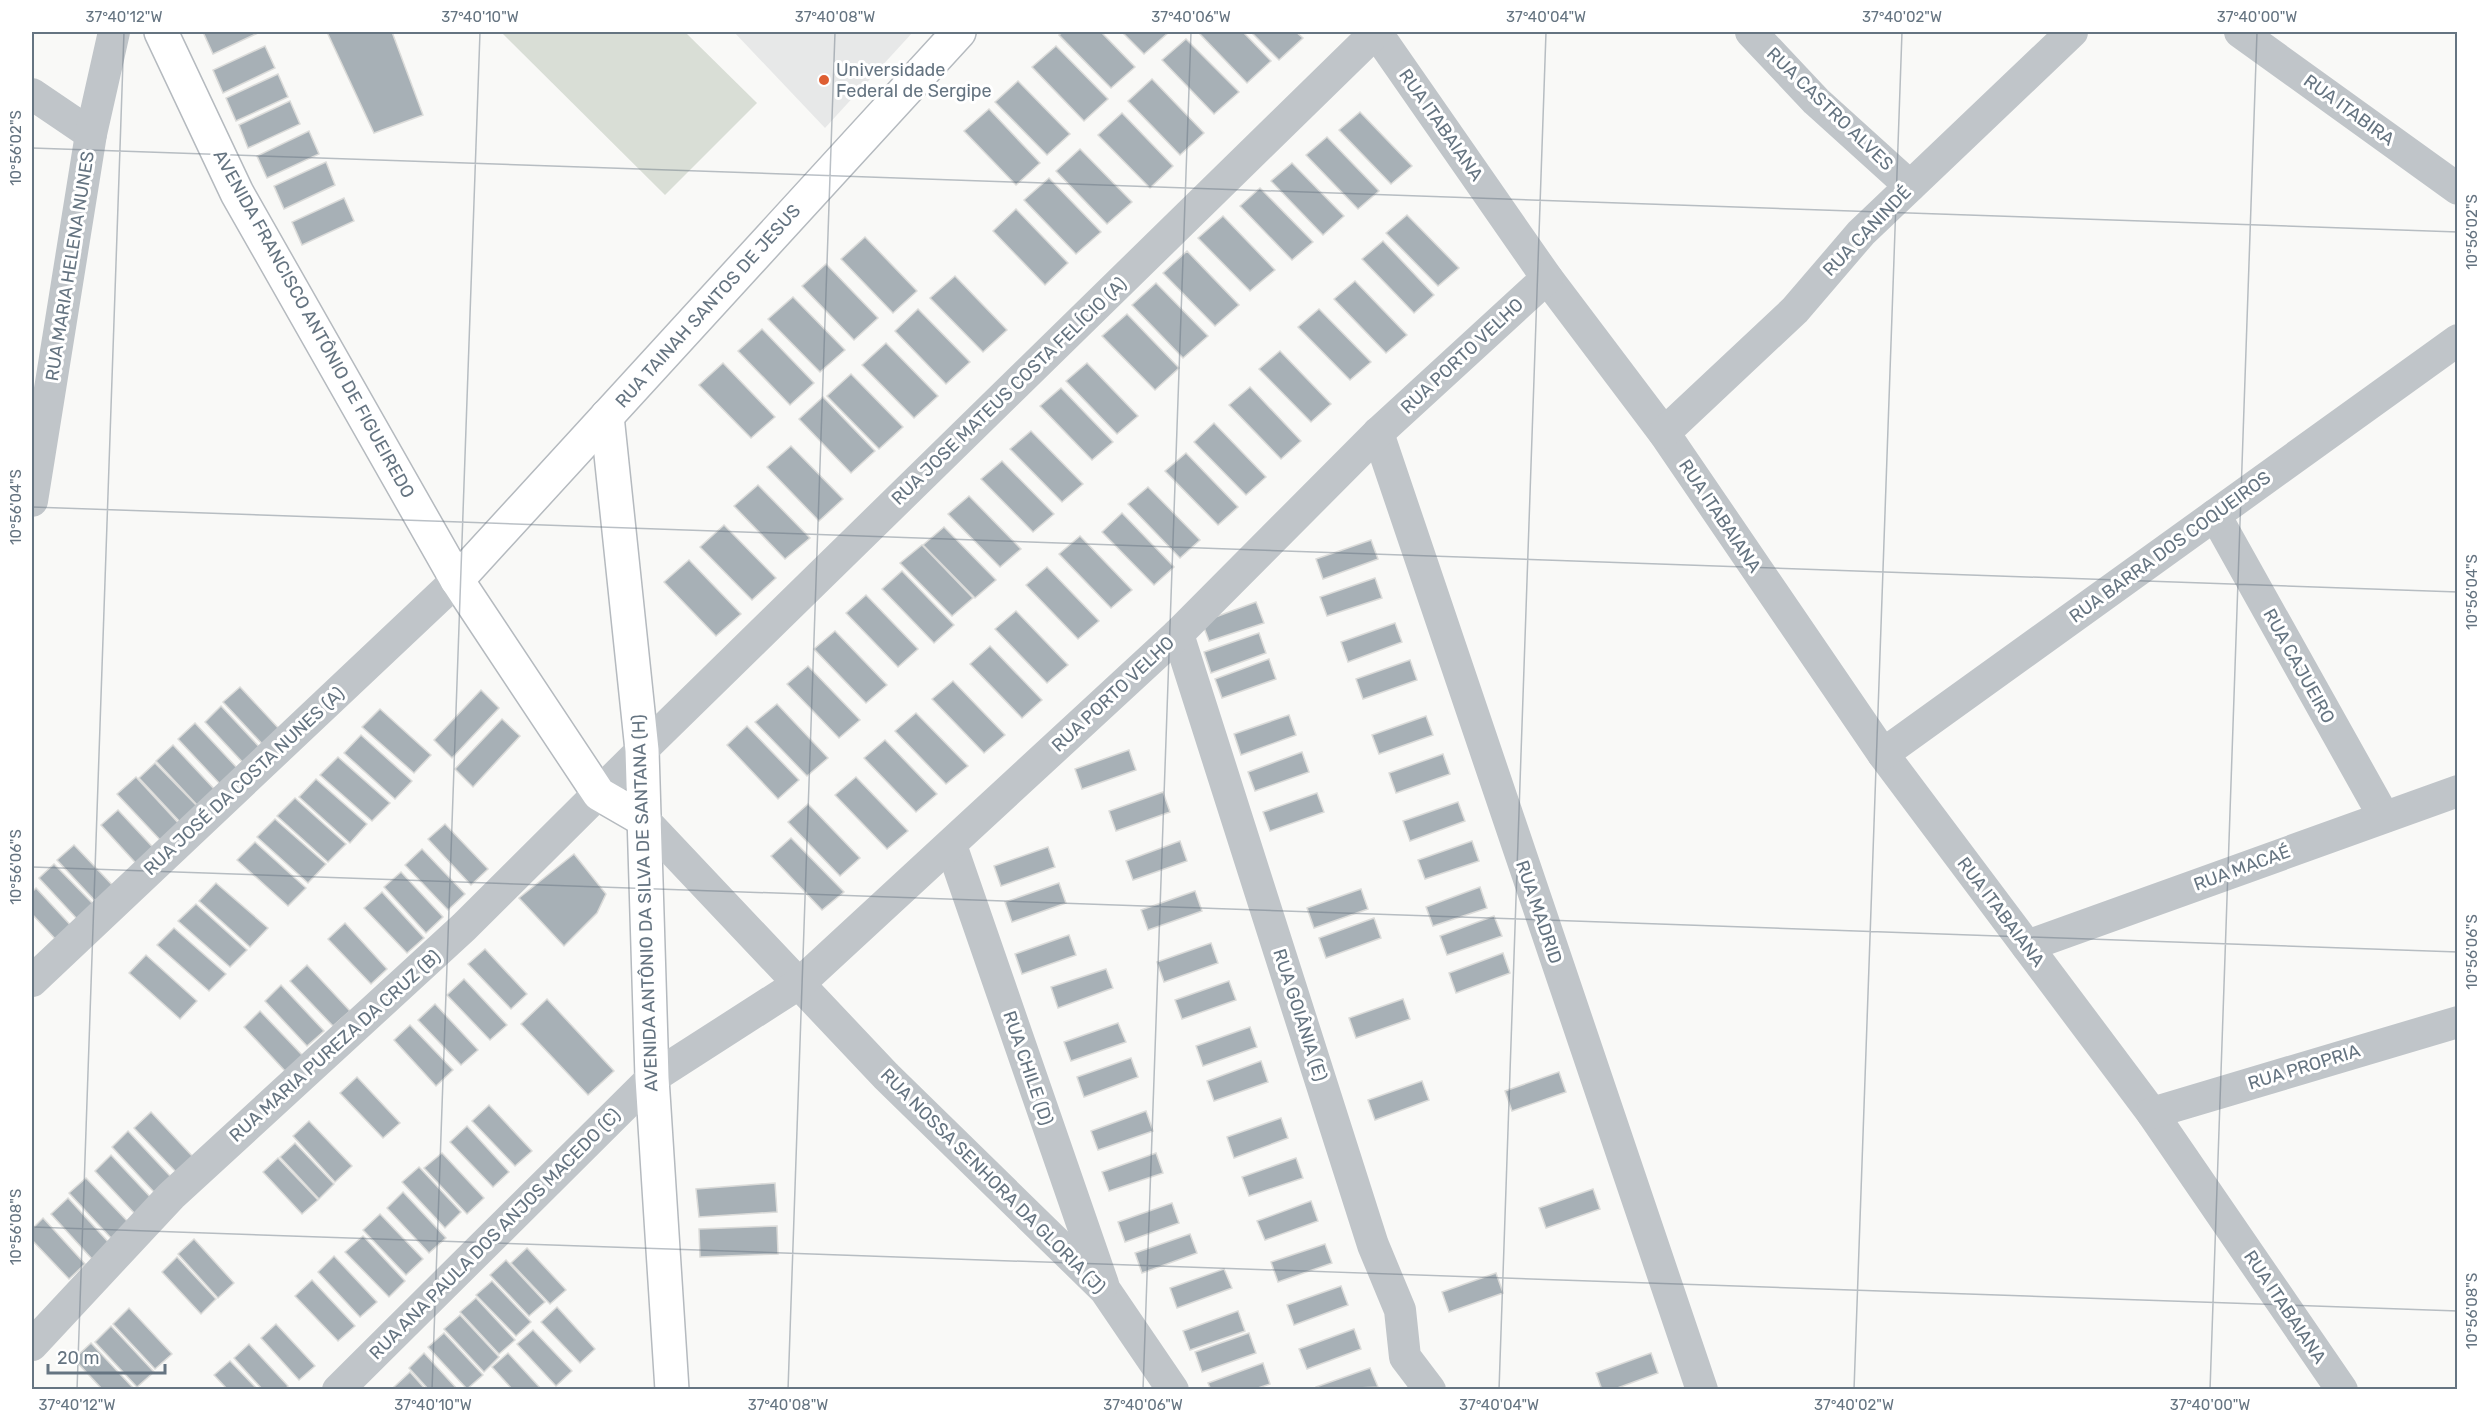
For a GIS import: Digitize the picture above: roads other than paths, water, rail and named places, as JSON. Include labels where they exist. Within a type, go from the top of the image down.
[{"type":"street","name":"RUA MARIA HELENA NUNES","points":[[32,501],[91,134],[114,32]]},
{"type":"street","name":"AVENIDA FRANCISCO ANTÔNIO DE FIGUEIREDO","points":[[161,32],[237,193],[457,580],[599,794]]},
{"type":"street","name":"RUA TAINAH SANTOS DE JESUS","points":[[457,580],[959,32]]},
{"type":"street","name":"RUA ITABAIANA","points":[[1376,32],[1547,278],[1664,433],[1883,754],[2152,1113],[2342,1389]]},
{"type":"street","name":"RUA JOSE MATEUS COSTA FELÍCIO (A)","points":[[642,750],[1376,32]]},
{"type":"street","name":"RUA CASTRO ALVES","points":[[1751,32],[1816,101],[1910,186]]},
{"type":"street","name":"RUA CANINDÉ","points":[[1664,433],[1795,310],[1843,253],[2072,32]]},
{"type":"street","name":"RUA ITABIRA","points":[[2240,32],[2457,189]]},
{"type":"street","points":[[32,94],[91,134]]},
{"type":"street","name":"RUA PORTO VELHO","points":[[652,1078],[800,983],[1178,634],[1378,433],[1547,278]]},
{"type":"street","name":"RUA BARRA DOS COQUEIROS","points":[[1883,754],[2457,340]]},
{"type":"street","name":"AVENIDA ANTÔNIO DA SILVA DE SANTANA (H)","points":[[607,416],[642,750],[652,1078],[669,1386]]},
{"type":"street","name":"RUA MADRID","points":[[1378,433],[1702,1389]]},
{"type":"street","name":"RUA CAJUEIRO","points":[[2215,515],[2384,817]]},
{"type":"street","name":"RUA JOSÉ DA COSTA NUNES (A)","points":[[32,981],[457,580]]},
{"type":"street","name":"RUA GOIÂNIA (E)","points":[[1178,634],[1373,1245],[1400,1310],[1405,1357],[1430,1389]]},
{"type":"street","name":"RUA MARIA PUREZA DA CRUZ (B)","points":[[32,1345],[171,1196],[464,927],[642,750]]},
{"type":"street","name":"RUA MACAÉ","points":[[2026,946],[2457,791]]},
{"type":"street","points":[[599,794],[644,820]]},
{"type":"street","name":"RUA NOSSA SENHORA DA GLORIA (J)","points":[[644,820],[886,1076],[1106,1290],[1173,1389]]},
{"type":"street","name":"RUA CHILE (D)","points":[[951,845],[1106,1290]]},
{"type":"street","name":"RUA PROPRIA","points":[[2152,1113],[2457,1022]]},
{"type":"street","name":"RUA ANA PAULA DOS ANJOS MACEDO (C)","points":[[338,1389],[652,1078]]},
{"type":"place","name":"Universidade Federal de Sergipe","points":[[824,80]]}]
